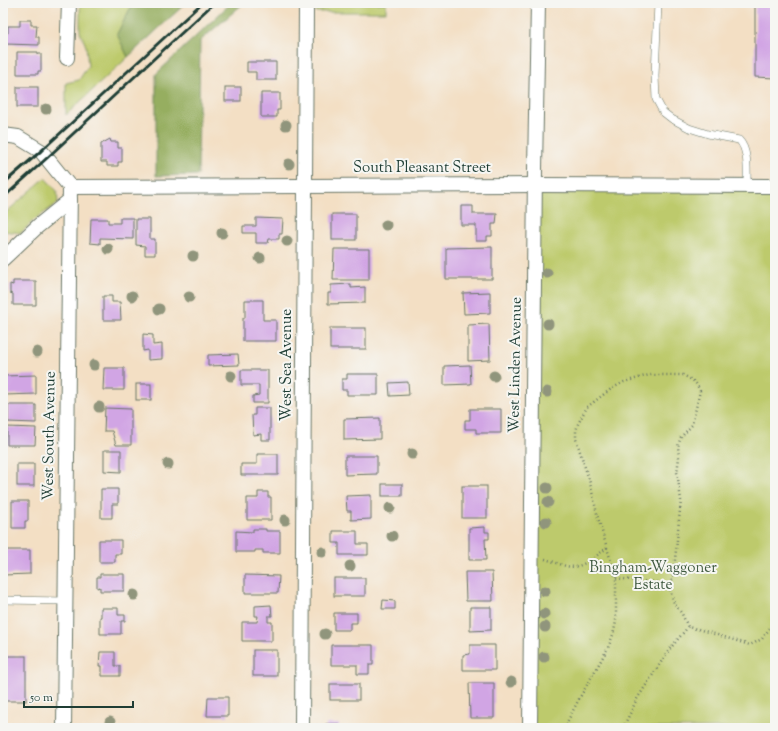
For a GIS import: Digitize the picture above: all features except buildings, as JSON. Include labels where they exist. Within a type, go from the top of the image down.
[{"type":"street","points":[[67,58],[69,3]]},
{"type":"street","name":"West Sea Avenue","points":[[302,728],[306,3]]},
{"type":"street","name":"West Linden Avenue","points":[[530,728],[538,3]]},
{"type":"street","points":[[3,135],[18,137],[41,151],[70,193],[3,259]]},
{"type":"street","name":"South Pleasant Street","points":[[70,193],[305,185],[775,186]]},
{"type":"street","name":"West South Avenue","points":[[64,728],[70,193]]},
{"type":"lane","points":[[658,3],[655,76],[656,99],[663,112],[672,119],[689,128],[708,134],[739,140],[743,143],[745,151],[747,186]]},
{"type":"lane","points":[[3,600],[65,601]]},
{"type":"path","points":[[564,728],[608,648],[616,622],[616,578],[598,518],[590,483],[577,445],[576,431],[587,407],[611,389],[624,382],[649,375],[683,375],[690,379],[700,391],[692,426],[681,437],[678,446],[679,458],[677,472],[681,500],[674,570],[670,590],[674,603],[682,614],[688,627]]},
{"type":"path","points":[[531,555],[571,567],[579,566],[585,563],[607,548]]},
{"type":"path","points":[[616,578],[656,582],[670,590]]},
{"type":"path","points":[[688,627],[750,645],[762,639],[775,622]]},
{"type":"path","points":[[623,728],[645,686],[669,650],[688,627]]},
{"type":"green space","points":[[80,3],[133,3],[117,34],[128,57],[66,115],[66,83],[79,80],[88,66],[86,46],[80,32]]},
{"type":"green space","points":[[133,3],[186,3],[128,57],[117,34]]},
{"type":"green space","points":[[231,3],[244,3],[200,41],[198,175],[156,176],[156,74]]},
{"type":"green space","points":[[317,3],[386,3],[386,12],[316,12]]},
{"type":"green space","points":[[45,178],[57,191],[58,203],[34,220],[21,233],[3,231],[3,215]]},
{"type":"green space","name":"Bingham-Waggoner Estate","points":[[535,185],[775,186],[775,728],[530,728]]},
{"type":"railway","points":[[3,184],[202,3]]},
{"type":"railway","points":[[3,198],[214,3]]}]
